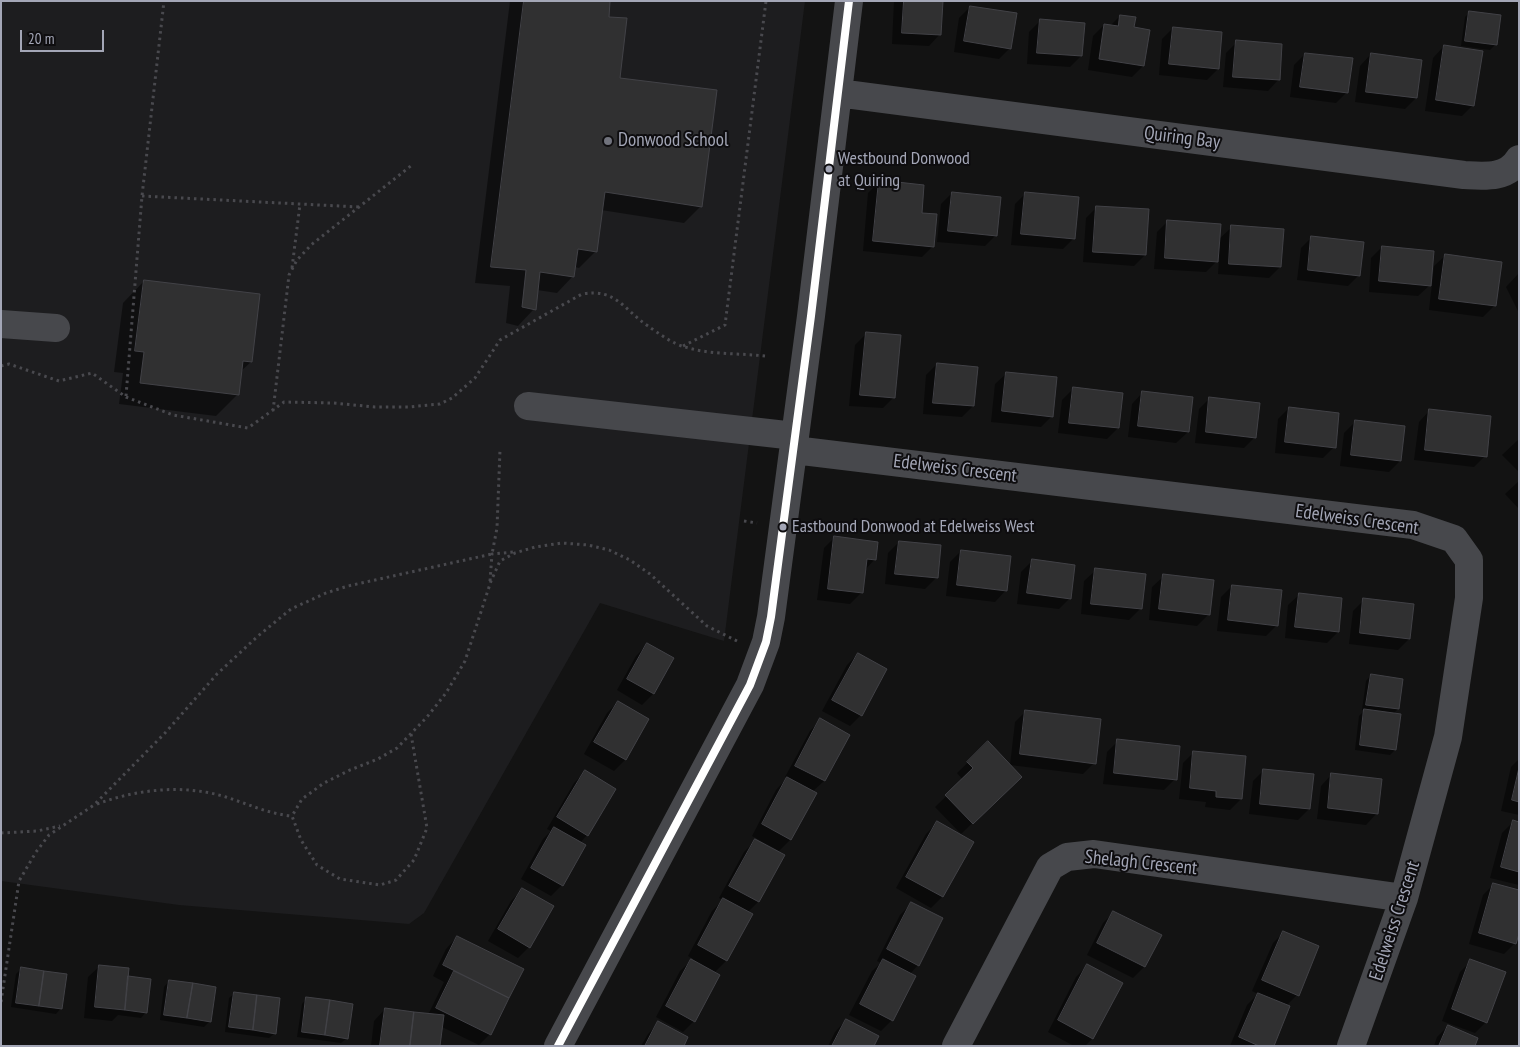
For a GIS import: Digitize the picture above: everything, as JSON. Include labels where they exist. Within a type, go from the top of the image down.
[{"type":"street","points":[[558,1046],[750,685],[762,652],[771,617],[795,443],[849,1]]},
{"type":"street","name":"Quiring Bay","points":[[838,93],[1464,174],[1492,176],[1514,167],[1519,159]]},
{"type":"street","points":[[1,324],[56,328]]},
{"type":"street","name":"Edelweiss Crescent","points":[[528,406],[1413,525],[1454,539],[1469,560],[1469,598],[1448,737],[1404,898],[1351,1046]]},
{"type":"street","name":"Shelagh Crescent","points":[[956,1046],[1050,867],[1068,857],[1094,854],[1404,898]]},
{"type":"path","points":[[126,397],[142,196],[164,1]]},
{"type":"path","points":[[683,347],[725,325],[766,1]]},
{"type":"path","points":[[273,412],[291,270],[297,260],[311,245],[412,165]]},
{"type":"path","points":[[142,196],[359,207]]},
{"type":"path","points":[[291,270],[300,204]]},
{"type":"path","points":[[1,366],[9,364],[59,381],[92,373],[126,397],[173,415],[248,428],[273,412],[284,402],[408,407],[440,404],[452,398],[475,378],[500,340],[582,294],[594,292],[607,294],[647,326],[683,347],[713,353],[744,353],[765,356]]},
{"type":"path","points":[[489,585],[497,528],[500,450]]},
{"type":"path","points":[[744,521],[760,524]]},
{"type":"path","points":[[1,1002],[19,881],[36,852],[49,836],[94,805],[159,739],[217,674],[258,636],[291,609],[306,601],[348,586],[492,554],[562,543],[588,545],[609,550],[630,560],[650,574],[707,626],[728,638],[762,652]]},
{"type":"path","points":[[292,816],[302,799],[350,770],[378,759],[397,748],[427,718],[446,693],[465,661],[489,585],[500,561],[520,551]]},
{"type":"path","points":[[292,816],[301,840],[317,865],[325,870],[340,879],[380,886],[396,880],[414,860],[427,828],[411,734]]},
{"type":"path","points":[[94,805],[130,794],[189,790],[224,797],[274,814],[292,816]]},
{"type":"path","points":[[1,833],[37,831],[62,826]]},
{"type":"shaded area","points":[[1,1],[805,1],[724,641],[600,603],[424,913],[409,924],[179,905],[1,881]]},
{"type":"building","name":"Donwood School","points":[[524,1],[610,1],[609,17],[627,18],[620,78],[717,90],[702,207],[605,192],[597,252],[578,249],[574,277],[540,272],[536,310],[522,307],[526,270],[491,267]]},
{"type":"building","points":[[904,1],[943,1],[941,35],[902,33]]},
{"type":"building","points":[[970,6],[1017,13],[1011,49],[964,41]]},
{"type":"building","points":[[1469,11],[1501,15],[1497,45],[1465,41]]},
{"type":"building","points":[[1120,15],[1136,17],[1134,27],[1150,30],[1144,66],[1099,59],[1104,24],[1118,26]]},
{"type":"building","points":[[1040,19],[1085,23],[1082,56],[1037,53]]},
{"type":"building","points":[[1173,27],[1222,32],[1219,69],[1169,64]]},
{"type":"building","points":[[1236,40],[1282,44],[1280,80],[1233,77]]},
{"type":"building","points":[[1444,45],[1483,51],[1474,106],[1436,100]]},
{"type":"building","points":[[1305,53],[1353,58],[1348,93],[1300,87]]},
{"type":"building","points":[[1371,53],[1422,60],[1417,98],[1366,92]]},
{"type":"building","points":[[879,180],[924,185],[922,213],[937,214],[934,247],[873,241]]},
{"type":"building","points":[[952,192],[1001,197],[997,236],[948,231]]},
{"type":"building","points":[[1025,192],[1079,197],[1075,239],[1021,234]]},
{"type":"building","points":[[1096,206],[1149,209],[1146,255],[1093,252]]},
{"type":"building","points":[[1167,220],[1221,224],[1218,262],[1165,258]]},
{"type":"building","points":[[1231,225],[1284,229],[1281,267],[1229,264]]},
{"type":"building","points":[[1311,236],[1364,242],[1360,276],[1308,270]]},
{"type":"building","points":[[1382,246],[1434,251],[1431,286],[1379,281]]},
{"type":"building","points":[[1445,254],[1502,262],[1496,306],[1439,299]]},
{"type":"building","points":[[144,280],[260,294],[252,362],[243,361],[239,395],[140,383],[144,352],[135,351]]},
{"type":"building","points":[[866,332],[901,335],[895,398],[860,395]]},
{"type":"building","points":[[937,363],[978,367],[974,406],[933,403]]},
{"type":"building","points":[[1006,372],[1057,377],[1053,417],[1002,411]]},
{"type":"building","points":[[1073,387],[1123,393],[1119,428],[1069,423]]},
{"type":"building","points":[[1142,391],[1193,397],[1189,432],[1138,426]]},
{"type":"building","points":[[1209,397],[1260,403],[1256,438],[1206,432]]},
{"type":"building","points":[[1289,407],[1339,413],[1336,448],[1285,442]]},
{"type":"building","points":[[1429,409],[1491,416],[1487,457],[1425,450]]},
{"type":"building","points":[[1355,420],[1405,426],[1401,461],[1351,455]]},
{"type":"building","points":[[834,536],[878,542],[876,560],[867,559],[863,593],[828,589]]},
{"type":"building","points":[[899,541],[941,545],[938,578],[895,574]]},
{"type":"building","points":[[961,550],[1011,556],[1007,591],[957,585]]},
{"type":"building","points":[[1032,559],[1075,565],[1071,599],[1027,593]]},
{"type":"building","points":[[1095,568],[1146,574],[1142,609],[1091,604]]},
{"type":"building","points":[[1163,574],[1214,580],[1210,615],[1159,609]]},
{"type":"building","points":[[1232,585],[1282,590],[1278,626],[1228,620]]},
{"type":"building","points":[[1299,593],[1342,598],[1339,632],[1295,627]]},
{"type":"building","points":[[1363,598],[1414,604],[1410,639],[1360,633]]},
{"type":"building","points":[[647,643],[674,658],[654,694],[627,679]]},
{"type":"building","points":[[858,653],[887,669],[862,716],[832,700]]},
{"type":"building","points":[[1371,674],[1403,679],[1399,709],[1366,705]]},
{"type":"building","points":[[618,701],[649,719],[626,760],[594,742]]},
{"type":"building","points":[[1364,709],[1401,714],[1396,750],[1360,745]]},
{"type":"building","points":[[1025,710],[1101,719],[1096,764],[1020,754]]},
{"type":"building","points":[[820,718],[850,735],[825,781],[795,766]]},
{"type":"building","points":[[1117,739],[1180,746],[1177,780],[1114,773]]},
{"type":"building","points":[[988,741],[1022,777],[973,824],[945,795],[973,768],[967,762]]},
{"type":"building","points":[[1193,751],[1246,756],[1242,799],[1216,797],[1216,791],[1190,788]]},
{"type":"building","points":[[1519,768],[1519,802],[1512,800]]},
{"type":"building","points":[[1263,769],[1314,774],[1310,809],[1260,804]]},
{"type":"building","points":[[585,770],[616,789],[588,836],[557,817]]},
{"type":"building","points":[[1331,773],[1382,779],[1378,814],[1328,808]]},
{"type":"building","points":[[787,777],[817,793],[791,840],[762,824]]},
{"type":"building","points":[[1513,820],[1519,822],[1519,872],[1501,867]]},
{"type":"building","points":[[937,821],[974,842],[943,897],[906,877]]},
{"type":"building","points":[[554,827],[586,845],[563,886],[531,868]]},
{"type":"building","points":[[755,839],[785,855],[759,902],[729,886]]},
{"type":"building","points":[[1493,883],[1519,890],[1519,934],[1516,944],[1479,933]]},
{"type":"building","points":[[522,888],[554,906],[530,948],[498,929]]},
{"type":"building","points":[[723,898],[753,914],[727,961],[698,945]]},
{"type":"building","points":[[911,902],[943,918],[919,966],[887,949]]},
{"type":"building","points":[[1113,911],[1162,935],[1145,967],[1097,943]]},
{"type":"building","points":[[1283,931],[1319,946],[1299,996],[1262,980]]},
{"type":"building","points":[[457,936],[524,969],[509,998],[443,965]]},
{"type":"building","points":[[691,959],[720,975],[695,1022],[666,1006]]},
{"type":"building","points":[[883,959],[916,976],[893,1021],[860,1004]]},
{"type":"building","points":[[1470,959],[1506,972],[1487,1023],[1452,1009]]},
{"type":"building","points":[[1087,964],[1123,983],[1093,1039],[1058,1020]]},
{"type":"building","points":[[99,965],[129,968],[125,1010],[95,1007]]},
{"type":"building","points":[[21,967],[44,971],[39,1006],[16,1003]]},
{"type":"building","points":[[44,971],[67,974],[62,1009],[39,1006]]},
{"type":"building","points":[[454,971],[509,998],[491,1035],[436,1008]]},
{"type":"building","points":[[128,976],[151,979],[147,1013],[125,1010]]},
{"type":"building","points":[[169,980],[193,983],[187,1018],[164,1015]]},
{"type":"building","points":[[193,983],[216,987],[211,1022],[187,1018]]},
{"type":"building","points":[[234,992],[257,995],[253,1030],[229,1027]]},
{"type":"building","points":[[1258,993],[1290,1006],[1274,1046],[1259,1046],[1239,1037]]},
{"type":"building","points":[[257,995],[280,998],[276,1034],[253,1030]]},
{"type":"building","points":[[306,997],[330,1000],[325,1035],[302,1032]]},
{"type":"building","points":[[330,1000],[353,1004],[348,1039],[325,1035]]},
{"type":"building","points":[[385,1008],[414,1012],[410,1046],[380,1046]]},
{"type":"building","points":[[414,1012],[444,1015],[440,1046],[410,1046]]},
{"type":"building","points":[[846,1019],[879,1036],[874,1046],[832,1046]]},
{"type":"building","points":[[658,1021],[688,1037],[684,1046],[645,1046]]},
{"type":"building","points":[[1448,1025],[1478,1038],[1475,1046],[1439,1046]]},
{"type":"transit line","points":[[558,1046],[750,685],[766,642],[771,617],[811,316],[849,1]]},
{"type":"place","name":"Donwood School","points":[[608,141]]},
{"type":"place","name":"Westbound Donwood at Quiring","points":[[829,169]]},
{"type":"place","name":"Eastbound Donwood at Edelweiss West","points":[[783,527]]}]
